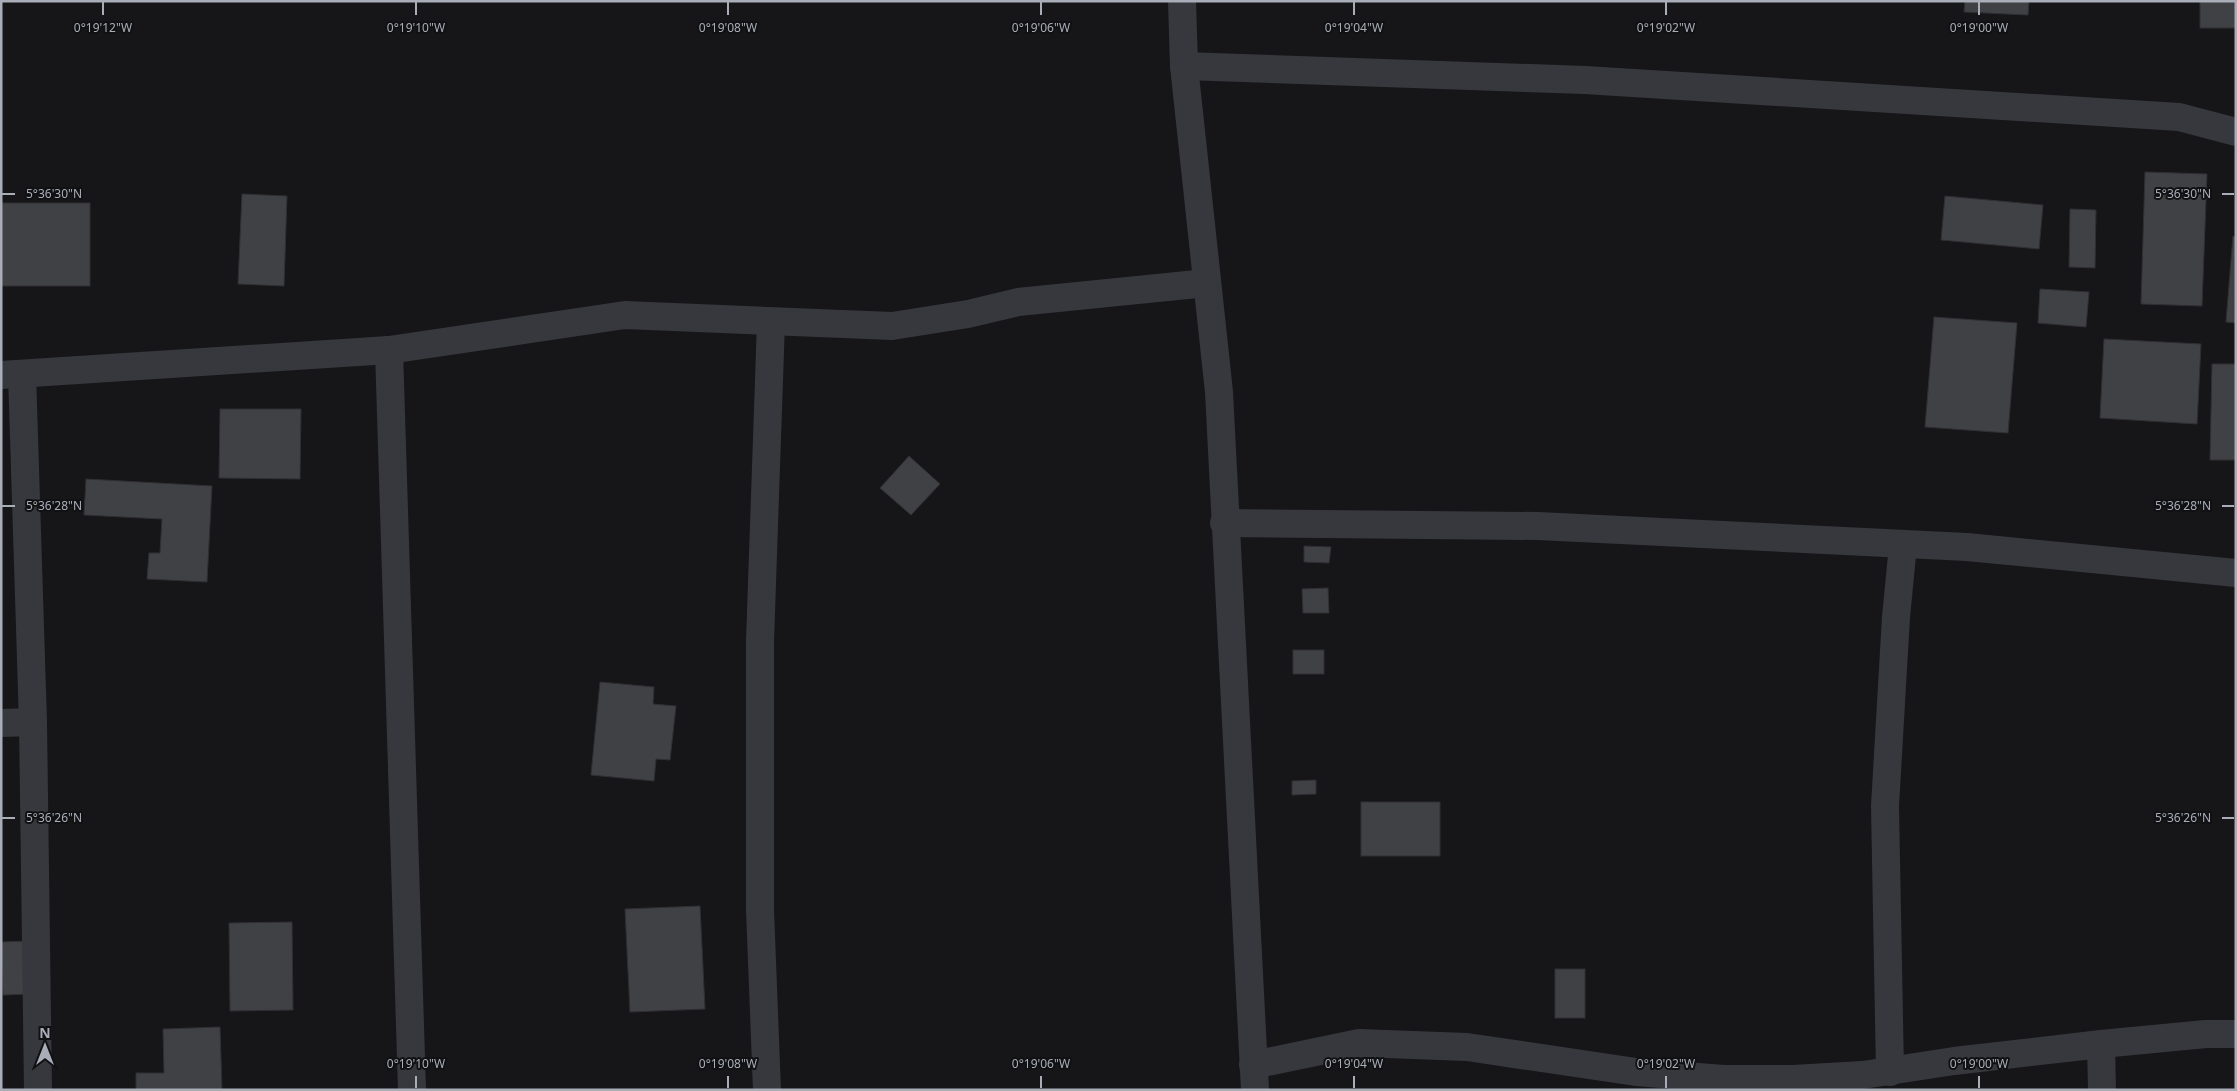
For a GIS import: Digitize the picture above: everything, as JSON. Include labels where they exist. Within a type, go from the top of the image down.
[{"type":"street","points":[[1182,1],[1184,66],[1219,392],[1224,523],[1254,1077],[1359,1043],[1467,1047],[1722,1084],[1864,1076],[1954,1061],[2101,1044],[2206,1034],[2236,1034]]},
{"type":"street","points":[[1184,66],[1586,80],[2159,115],[2179,117],[2236,132]]},
{"type":"street","points":[[38,1090],[34,722],[12,375],[388,350],[625,316],[892,326],[968,314],[1018,302],[1207,283]]},
{"type":"street","points":[[767,1090],[760,910],[760,641],[771,322]]},
{"type":"street","points":[[388,350],[412,1090]]},
{"type":"street","points":[[1224,523],[1538,526],[1967,548],[2236,573]]},
{"type":"street","points":[[1890,1072],[1885,806],[1896,617],[1903,545]]},
{"type":"street","points":[[1,723],[34,722]]},
{"type":"street","points":[[2101,1044],[2102,1090]]},
{"type":"building","points":[[1965,1],[2029,1],[2028,15],[1964,12]]},
{"type":"building","points":[[2200,1],[2236,1],[2236,28],[2200,28]]},
{"type":"building","points":[[2145,172],[2207,174],[2202,306],[2141,304]]},
{"type":"building","points":[[242,194],[287,196],[284,286],[238,284]]},
{"type":"building","points":[[1945,196],[2043,205],[2039,249],[1941,240]]},
{"type":"building","points":[[1,203],[90,203],[90,286],[1,286]]},
{"type":"building","points":[[2070,209],[2096,210],[2095,268],[2069,267]]},
{"type":"building","points":[[2233,236],[2236,237],[2236,323],[2226,322]]},
{"type":"building","points":[[2040,289],[2089,292],[2086,327],[2038,323]]},
{"type":"building","points":[[1934,317],[2017,323],[2008,433],[1925,427]]},
{"type":"building","points":[[2104,339],[2201,344],[2197,424],[2100,418]]},
{"type":"building","points":[[2212,364],[2236,364],[2236,460],[2210,460]]},
{"type":"building","points":[[220,409],[301,409],[300,479],[219,478]]},
{"type":"building","points":[[909,456],[940,484],[911,515],[880,488]]},
{"type":"building","points":[[86,479],[212,486],[207,582],[147,579],[149,553],[160,553],[162,519],[84,515]]},
{"type":"building","points":[[1304,546],[1331,547],[1329,563],[1304,562]]},
{"type":"building","points":[[1328,588],[1329,613],[1303,613],[1302,589]]},
{"type":"building","points":[[1293,650],[1324,650],[1324,674],[1293,674]]},
{"type":"building","points":[[600,682],[654,687],[653,704],[676,706],[670,760],[656,759],[654,781],[591,775]]},
{"type":"building","points":[[1316,780],[1316,794],[1292,795],[1292,781]]},
{"type":"building","points":[[1361,802],[1440,802],[1440,856],[1361,856]]},
{"type":"building","points":[[700,906],[705,1009],[630,1012],[625,909]]},
{"type":"building","points":[[292,922],[293,1010],[230,1011],[229,923]]},
{"type":"building","points":[[30,941],[32,994],[3,995],[1,942]]},
{"type":"building","points":[[1555,969],[1585,969],[1585,1018],[1555,1018]]},
{"type":"building","points":[[220,1027],[222,1090],[136,1090],[136,1073],[164,1073],[163,1029]]}]
